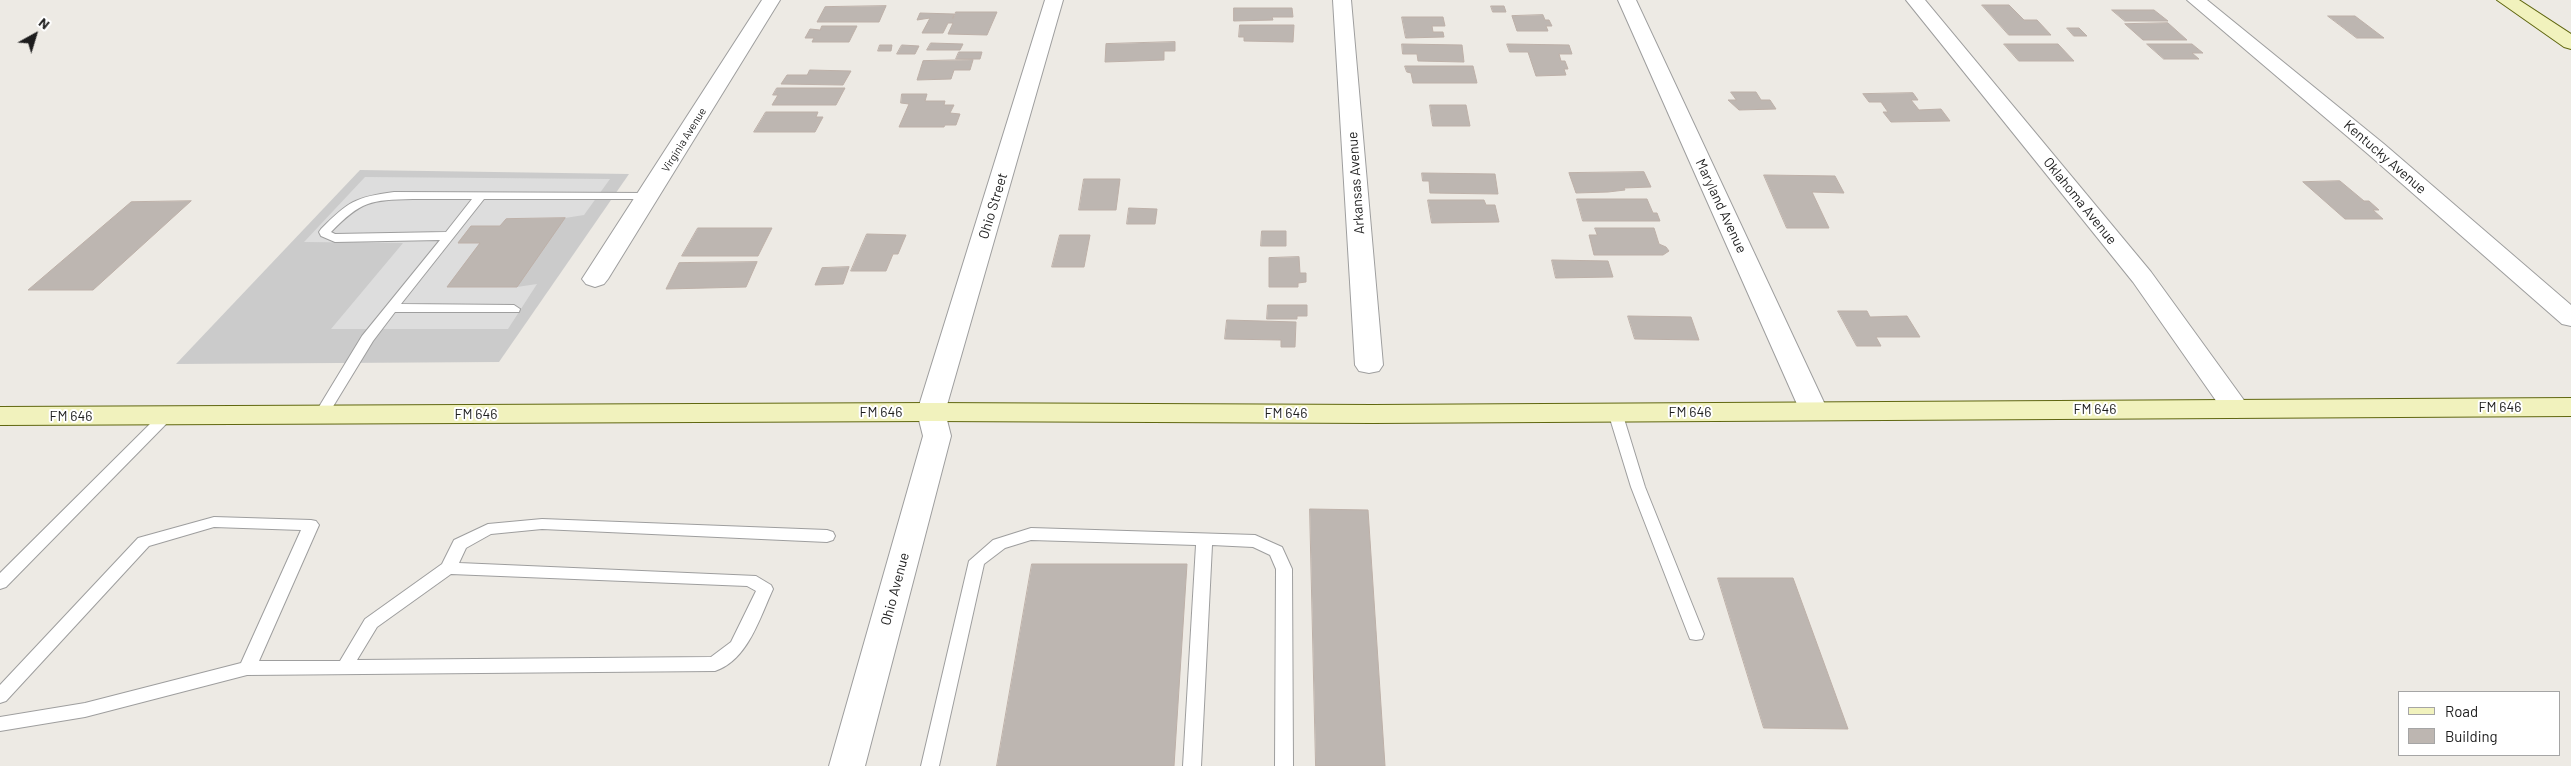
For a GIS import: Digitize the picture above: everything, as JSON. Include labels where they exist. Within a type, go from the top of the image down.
[{"type":"main road","points":[[2506,0],[2571,42]]},
{"type":"main road","name":"FM 646","points":[[0,416],[932,412],[1615,412],[2571,407]]},
{"type":"street","name":"Virginia Avenue","points":[[596,280],[771,0]]},
{"type":"street","name":"Ohio Street","points":[[932,412],[1054,0]]},
{"type":"street","name":"Arkansas Avenue","points":[[1342,0],[1370,365]]},
{"type":"street","name":"Maryland Avenue","points":[[1627,0],[1814,411]]},
{"type":"street","name":"Oklahoma Avenue","points":[[1915,0],[2142,276],[2236,409]]},
{"type":"street","name":"Kentucky Avenue","points":[[2196,0],[2376,149],[2571,318]]},
{"type":"street","name":"Ohio Avenue","points":[[847,766],[937,436],[932,412]]},
{"type":"lane","points":[[321,415],[367,339],[481,196]]},
{"type":"lane","points":[[448,236],[335,238],[327,236],[325,232],[349,208],[362,201],[379,197],[649,196]]},
{"type":"lane","points":[[392,308],[514,309]]},
{"type":"lane","points":[[1615,412],[1638,487],[1696,634]]},
{"type":"lane","points":[[0,583],[167,415]]},
{"type":"lane","points":[[0,696],[144,542],[214,522],[311,525],[247,668]]},
{"type":"lane","points":[[344,668],[371,622],[448,568],[460,544],[488,529],[532,525],[827,536]]},
{"type":"lane","points":[[930,766],[977,561],[998,544],[1031,534],[1255,541],[1276,551],[1284,569],[1284,766]]},
{"type":"lane","points":[[1192,766],[1204,540]]},
{"type":"lane","points":[[0,724],[85,710],[247,668],[715,664],[738,646],[765,589],[750,580],[448,568]]},
{"type":"shaded area","points":[[360,170],[629,174],[499,362],[176,364]]},
{"type":"shaded area","points":[[365,177],[610,179],[584,215],[565,218],[506,219],[500,226],[471,226],[458,242],[480,243],[447,287],[517,287],[537,284],[508,329],[331,329],[403,243],[304,242]]},
{"type":"building","points":[[1982,5],[2009,5],[2024,20],[2037,20],[2051,35],[2009,35]]},
{"type":"building","points":[[886,6],[879,22],[817,22],[825,7]]},
{"type":"building","points":[[1491,6],[1504,6],[1506,12],[1493,12]]},
{"type":"building","points":[[1234,8],[1292,8],[1293,17],[1272,17],[1273,20],[1234,21]]},
{"type":"building","points":[[2112,10],[2154,10],[2168,21],[2125,21]]},
{"type":"building","points":[[956,12],[997,12],[987,35],[948,34],[953,23],[948,23],[943,33],[922,33],[930,18],[917,20],[920,13],[954,14],[953,18]]},
{"type":"building","points":[[1543,15],[1545,20],[1549,20],[1552,26],[1546,26],[1548,31],[1517,31],[1512,16]]},
{"type":"building","points":[[2328,16],[2355,16],[2384,38],[2357,38]]},
{"type":"building","points":[[1402,17],[1443,17],[1445,26],[1432,26],[1433,32],[1443,32],[1444,37],[1406,38]]},
{"type":"building","points":[[2168,23],[2187,40],[2143,40],[2125,24]]},
{"type":"building","points":[[1240,25],[1294,25],[1293,42],[1244,41],[1244,37],[1239,37]]},
{"type":"building","points":[[822,26],[857,26],[849,42],[812,42],[814,38],[805,38],[810,29],[820,30]]},
{"type":"building","points":[[2067,28],[2079,28],[2087,36],[2074,36]]},
{"type":"building","points":[[1175,42],[1175,51],[1164,51],[1164,60],[1105,62],[1106,44]]},
{"type":"building","points":[[931,43],[963,44],[960,50],[927,50]]},
{"type":"building","points":[[1402,44],[1462,45],[1464,62],[1418,61],[1417,54],[1403,54]]},
{"type":"building","points":[[1507,44],[1569,45],[1572,54],[1559,54],[1561,61],[1565,61],[1568,69],[1564,69],[1566,75],[1536,76],[1528,52],[1510,52]]},
{"type":"building","points":[[2004,44],[2058,44],[2074,61],[2019,61]]},
{"type":"building","points":[[2147,44],[2192,44],[2203,53],[2192,53],[2199,59],[2164,59]]},
{"type":"building","points":[[880,45],[892,45],[891,51],[878,51]]},
{"type":"building","points":[[902,45],[919,46],[915,54],[897,54]]},
{"type":"building","points":[[959,52],[982,52],[980,59],[956,59]]},
{"type":"building","points":[[973,60],[970,70],[954,70],[951,79],[917,80],[923,61]]},
{"type":"building","points":[[1405,66],[1473,66],[1477,83],[1413,83],[1411,73],[1407,72]]},
{"type":"building","points":[[810,70],[851,71],[843,85],[781,84],[787,75],[807,75]]},
{"type":"building","points":[[777,88],[845,88],[836,105],[772,105],[778,95],[773,95]]},
{"type":"building","points":[[1731,92],[1756,92],[1761,100],[1770,100],[1776,109],[1739,110],[1728,100],[1736,100]]},
{"type":"building","points":[[1913,93],[1918,100],[1911,100],[1919,110],[1941,109],[1950,121],[1891,122],[1883,112],[1888,112],[1881,102],[1869,102],[1863,94]]},
{"type":"building","points":[[902,94],[927,94],[925,101],[945,101],[944,105],[954,105],[950,113],[960,114],[956,125],[945,125],[944,127],[899,127],[909,104],[901,103]]},
{"type":"building","points":[[1430,105],[1466,105],[1470,126],[1433,126]]},
{"type":"building","points":[[766,112],[818,112],[816,117],[823,117],[815,132],[754,132]]},
{"type":"building","points":[[1644,172],[1651,187],[1624,188],[1625,190],[1608,192],[1576,193],[1569,173]]},
{"type":"building","points":[[1422,173],[1495,174],[1498,194],[1430,193],[1429,181],[1423,181]]},
{"type":"building","points":[[1764,175],[1835,176],[1844,193],[1812,192],[1829,228],[1787,228]]},
{"type":"building","points":[[1084,179],[1120,179],[1116,210],[1079,210]]},
{"type":"building","points":[[2340,181],[2364,201],[2369,201],[2379,210],[2373,210],[2383,219],[2345,219],[2303,182]]},
{"type":"building","points":[[1577,199],[1647,199],[1653,213],[1657,213],[1660,221],[1583,221]]},
{"type":"building","points":[[1428,200],[1484,200],[1486,205],[1495,205],[1499,222],[1432,223]]},
{"type":"building","points":[[191,201],[93,290],[28,290],[131,202]]},
{"type":"building","points":[[1129,208],[1157,209],[1155,224],[1127,224]]},
{"type":"building","points":[[565,218],[517,287],[447,287],[480,243],[458,243],[471,226],[500,226],[506,219]]},
{"type":"building","points":[[698,228],[772,228],[758,256],[682,256]]},
{"type":"building","points":[[1595,228],[1654,228],[1659,244],[1666,247],[1669,251],[1663,255],[1594,255],[1589,235],[1597,235]]},
{"type":"building","points":[[1262,231],[1286,231],[1286,246],[1261,246]]},
{"type":"building","points":[[867,234],[906,235],[898,254],[893,254],[886,271],[851,271]]},
{"type":"building","points":[[1060,235],[1090,235],[1084,267],[1052,267]]},
{"type":"building","points":[[1299,257],[1300,273],[1306,273],[1306,282],[1298,283],[1298,287],[1269,287],[1269,258]]},
{"type":"building","points":[[1552,260],[1608,261],[1613,277],[1556,278]]},
{"type":"building","points":[[757,262],[746,287],[666,289],[679,263]]},
{"type":"building","points":[[849,267],[843,284],[815,285],[822,268]]},
{"type":"building","points":[[1268,305],[1307,305],[1307,316],[1297,316],[1297,319],[1267,319]]},
{"type":"building","points":[[1838,311],[1867,311],[1870,317],[1907,316],[1920,337],[1876,337],[1881,346],[1857,346]]},
{"type":"building","points":[[1628,316],[1691,317],[1699,340],[1635,339]]},
{"type":"building","points":[[1227,320],[1296,322],[1295,347],[1281,347],[1281,340],[1225,339]]},
{"type":"building","points":[[1310,509],[1368,510],[1385,766],[1316,766]]},
{"type":"building","points":[[1032,564],[1187,564],[1174,766],[997,766]]},
{"type":"building","points":[[1718,578],[1793,578],[1848,729],[1764,728]]}]
